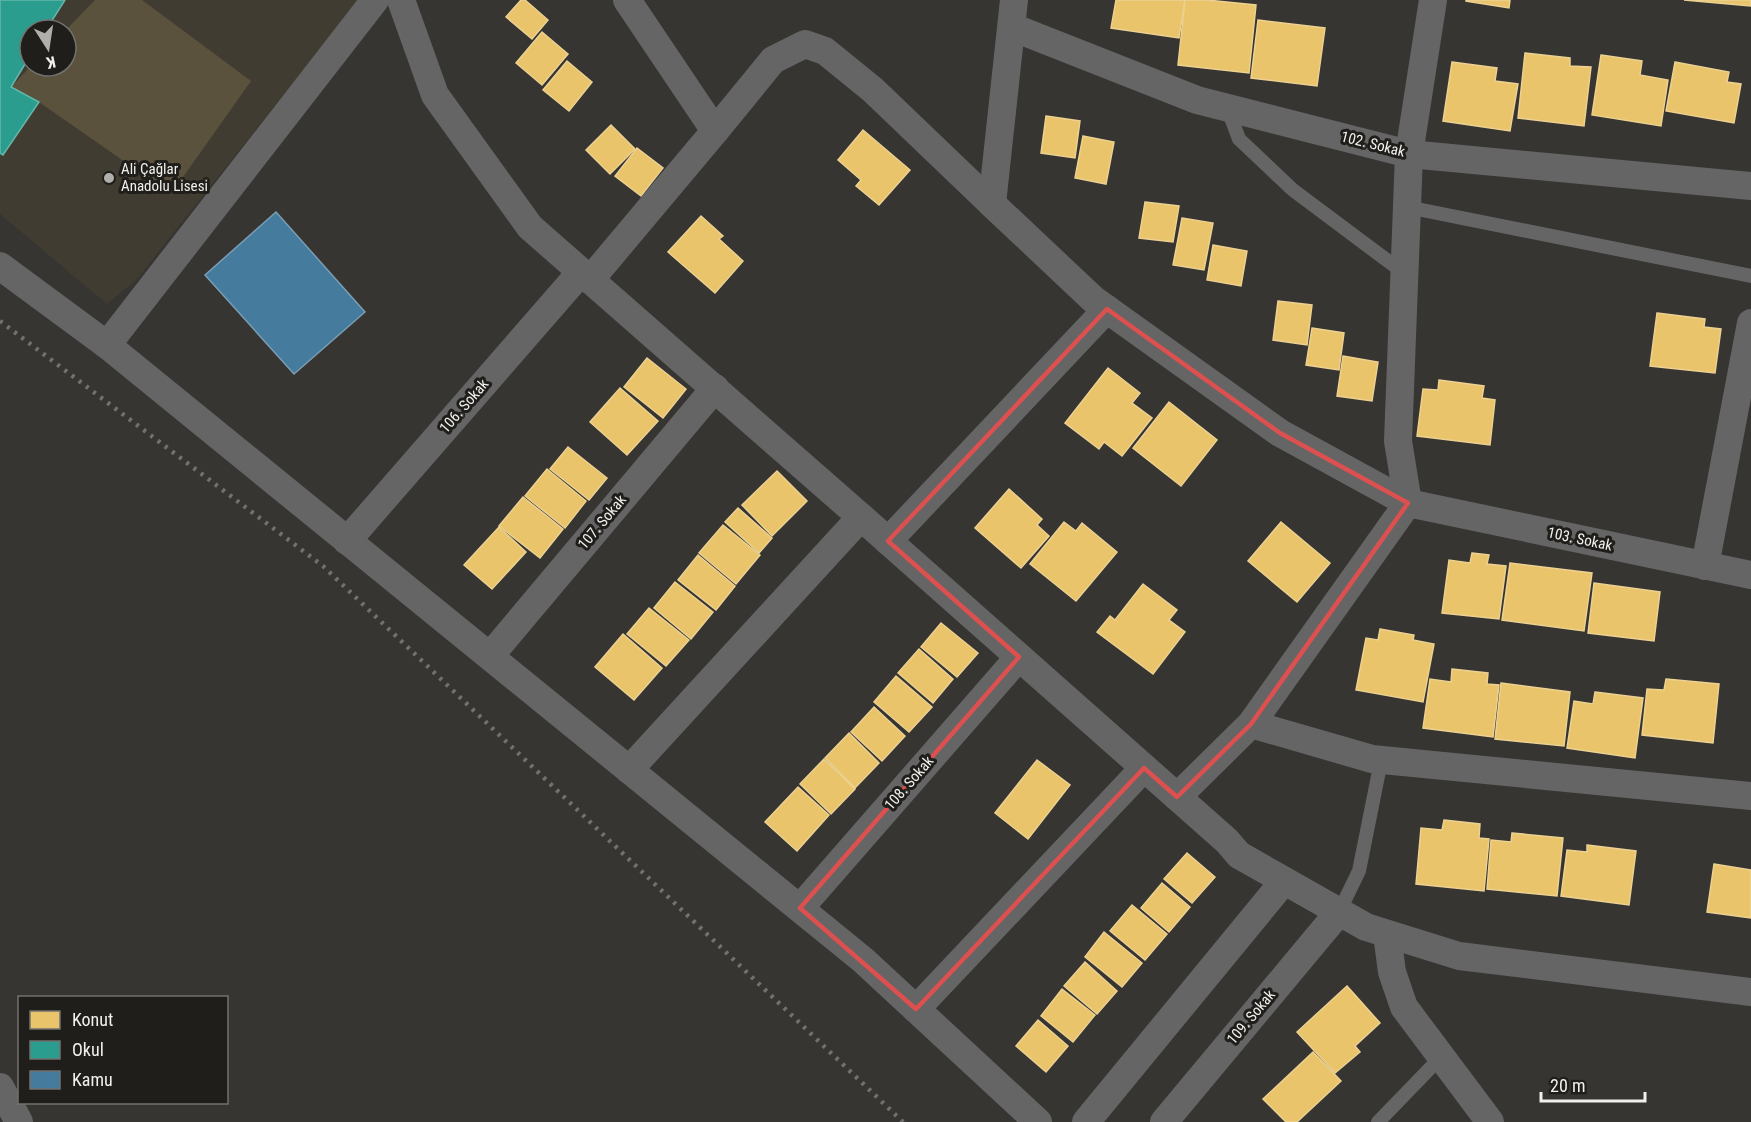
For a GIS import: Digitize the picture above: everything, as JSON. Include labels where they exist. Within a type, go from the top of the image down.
[{"type":"street","points":[[107,345],[375,0]]},
{"type":"street","points":[[401,0],[435,95],[530,227],[1227,841],[1239,855],[1366,927],[1459,956],[1751,992]]},
{"type":"street","points":[[627,0],[715,131]]},
{"type":"street","points":[[1177,797],[1251,724],[1408,503],[1398,441],[1409,154],[1433,0]]},
{"type":"street","points":[[992,204],[1013,13]]},
{"type":"street","name":"102. Sokak","points":[[1013,13],[1197,100],[1409,154],[1751,186]]},
{"type":"street","name":"106. Sokak","points":[[347,541],[715,131],[772,60],[805,44],[825,51],[873,90],[992,204]]},
{"type":"street","name":"103. Sokak","points":[[992,204],[1094,300],[1280,433],[1408,503],[1751,575]]},
{"type":"street","points":[[0,266],[107,345],[800,908],[863,960],[1038,1122]]},
{"type":"street","points":[[888,541],[1107,309]]},
{"type":"street","points":[[1705,566],[1751,323]]},
{"type":"street","name":"107. Sokak","points":[[490,656],[715,388]]},
{"type":"street","points":[[629,770],[861,517]]},
{"type":"street","name":"108. Sokak","points":[[800,908],[1019,657]]},
{"type":"street","points":[[1251,724],[1372,759],[1751,796]]},
{"type":"street","points":[[916,1009],[1144,768]]},
{"type":"street","points":[[1086,1122],[1284,881]]},
{"type":"street","name":"109. Sokak","points":[[1164,1122],[1339,912]]},
{"type":"street","points":[[1388,934],[1392,972],[1404,1007],[1490,1122]]},
{"type":"street","points":[[0,1087],[19,1122]]},
{"type":"lane","points":[[1227,107],[1239,139],[1285,183],[1404,273]]},
{"type":"lane","points":[[1407,207],[1751,276]]},
{"type":"lane","points":[[1339,912],[1359,871],[1381,760]]},
{"type":"lane","points":[[1377,1122],[1441,1057]]},
{"type":"highlighted area","points":[[1107,309],[1280,433],[1408,503],[1251,724],[1177,797],[1144,768],[916,1009],[800,908],[1019,657],[888,541]]},
{"type":"shaded area","name":"Ali Çağlar Anadolu Lisesi","points":[[0,0],[359,0],[136,280],[107,304],[0,214]]},
{"type":"shaded area","points":[[95,0],[142,0],[251,81],[171,194],[39,102],[11,87],[20,78],[78,78],[78,18]]},
{"type":"building: Konut","points":[[521,0],[525,0],[548,20],[532,39],[506,17]]},
{"type":"building: Konut","points":[[1116,0],[1185,0],[1179,38],[1111,28]]},
{"type":"building: Konut","points":[[1185,0],[1256,5],[1249,73],[1178,65]]},
{"type":"building: Konut","points":[[1466,0],[1510,0],[1509,8]]},
{"type":"building: Konut","points":[[1684,0],[1751,0],[1751,6]]},
{"type":"building: Konut","points":[[1258,20],[1325,28],[1317,86],[1251,78]]},
{"type":"building: Konut","points":[[542,32],[568,54],[542,85],[516,63]]},
{"type":"building: Konut","points":[[1525,53],[1570,58],[1570,66],[1591,67],[1584,126],[1518,118]]},
{"type":"building: Konut","points":[[1601,55],[1642,61],[1640,75],[1668,80],[1661,126],[1592,115]]},
{"type":"building: Konut","points":[[567,61],[592,82],[569,111],[543,90]]},
{"type":"building: Konut","points":[[1452,62],[1497,68],[1495,81],[1518,84],[1510,131],[1443,121]]},
{"type":"building: Konut","points":[[1675,62],[1729,72],[1727,82],[1741,84],[1734,123],[1666,111]]},
{"type":"building: Konut","points":[[1046,116],[1080,121],[1075,158],[1041,153]]},
{"type":"building: Konut","points":[[611,125],[635,149],[610,174],[586,150]]},
{"type":"building: Konut","points":[[863,130],[910,170],[879,205],[856,186],[861,180],[838,160]]},
{"type":"building: Konut","points":[[1083,136],[1114,142],[1106,184],[1075,178]]},
{"type":"building: Konut","points":[[637,148],[663,168],[641,196],[615,176]]},
{"type":"building: Konut","points":[[1145,202],[1179,206],[1173,242],[1139,238]]},
{"type":"building: Konut","points":[[701,216],[723,236],[719,239],[743,261],[715,293],[668,252]]},
{"type":"building: Konut","points":[[1182,218],[1213,223],[1204,270],[1173,265]]},
{"type":"building: Konut","points":[[1213,245],[1247,251],[1241,286],[1207,280]]},
{"type":"building: Konut","points":[[1278,301],[1312,305],[1307,345],[1273,340]]},
{"type":"building: Konut","points":[[1657,313],[1705,319],[1704,327],[1721,329],[1715,373],[1650,366]]},
{"type":"building: Konut","points":[[1312,328],[1344,333],[1339,370],[1306,365]]},
{"type":"building: Konut","points":[[1343,356],[1378,362],[1372,401],[1337,396]]},
{"type":"building: Konut","points":[[647,358],[686,389],[663,418],[624,387]]},
{"type":"building: Konut","points":[[1108,368],[1140,393],[1132,403],[1152,418],[1122,456],[1104,442],[1099,449],[1065,423]]},
{"type":"building: Konut","points":[[1439,380],[1484,386],[1482,398],[1495,400],[1490,445],[1417,436],[1423,389],[1438,390]]},
{"type":"building: Konut","points":[[620,388],[658,421],[627,455],[590,422]]},
{"type":"building: Konut","points":[[1169,402],[1217,440],[1181,486],[1133,448]]},
{"type":"building: Konut","points":[[568,447],[607,478],[589,500],[550,469]]},
{"type":"building: Konut","points":[[547,469],[586,501],[565,528],[525,496]]},
{"type":"building: Konut","points":[[777,471],[807,501],[772,536],[742,505]]},
{"type":"building: Konut","points":[[1009,489],[1042,519],[1037,525],[1049,536],[1021,568],[975,528]]},
{"type":"building: Konut","points":[[523,497],[563,529],[540,558],[499,526]]},
{"type":"building: Konut","points":[[738,508],[772,538],[759,553],[725,522]]},
{"type":"building: Konut","points":[[1064,522],[1076,531],[1082,523],[1117,552],[1076,601],[1030,564]]},
{"type":"building: Konut","points":[[1281,522],[1330,563],[1297,602],[1248,561]]},
{"type":"building: Konut","points":[[723,525],[760,555],[736,584],[699,553]]},
{"type":"building: Konut","points":[[499,527],[526,552],[492,589],[464,565]]},
{"type":"building: Konut","points":[[1472,553],[1489,555],[1487,564],[1506,566],[1499,619],[1442,613],[1449,560],[1470,563]]},
{"type":"building: Konut","points":[[698,555],[735,586],[716,610],[678,580]]},
{"type":"building: Konut","points":[[1510,563],[1592,573],[1584,631],[1502,620]]},
{"type":"building: Konut","points":[[675,582],[713,612],[691,639],[654,608]]},
{"type":"building: Konut","points":[[1594,583],[1660,592],[1654,641],[1588,633]]},
{"type":"building: Konut","points":[[1143,584],[1177,610],[1169,620],[1185,632],[1153,674],[1097,632],[1110,616],[1115,620]]},
{"type":"building: Konut","points":[[649,608],[689,640],[666,666],[627,634]]},
{"type":"building: Konut","points":[[941,623],[978,653],[957,677],[921,647]]},
{"type":"building: Konut","points":[[1380,629],[1414,635],[1413,640],[1434,644],[1423,702],[1356,690],[1366,638],[1378,640]]},
{"type":"building: Konut","points":[[623,634],[662,668],[634,700],[595,667]]},
{"type":"building: Konut","points":[[919,649],[953,679],[933,703],[898,673]]},
{"type":"building: Konut","points":[[1452,669],[1488,673],[1487,684],[1499,685],[1493,737],[1423,728],[1430,679],[1451,682]]},
{"type":"building: Konut","points":[[896,676],[932,707],[909,732],[874,702]]},
{"type":"building: Konut","points":[[1666,679],[1719,684],[1713,743],[1642,735],[1647,689],[1664,690]]},
{"type":"building: Konut","points":[[1501,683],[1570,692],[1564,746],[1495,739]]},
{"type":"building: Konut","points":[[1595,692],[1643,698],[1635,758],[1567,748],[1574,701],[1593,704]]},
{"type":"building: Konut","points":[[874,707],[905,736],[882,761],[851,732]]},
{"type":"building: Konut","points":[[849,733],[879,763],[855,788],[825,758]]},
{"type":"building: Konut","points":[[824,759],[855,789],[831,814],[800,784]]},
{"type":"building: Konut","points":[[1037,760],[1070,785],[1028,839],[995,813]]},
{"type":"building: Konut","points":[[798,787],[829,815],[797,851],[765,822]]},
{"type":"building: Konut","points":[[1444,820],[1480,824],[1479,838],[1489,839],[1484,891],[1416,884],[1421,828],[1442,830]]},
{"type":"building: Konut","points":[[1512,833],[1563,838],[1557,896],[1487,889],[1491,840],[1511,842]]},
{"type":"building: Konut","points":[[1587,845],[1636,851],[1629,905],[1561,896],[1567,850],[1587,852]]},
{"type":"building: Konut","points":[[1187,853],[1215,877],[1192,903],[1164,879]]},
{"type":"building: Konut","points":[[1714,864],[1751,870],[1751,918],[1707,912]]},
{"type":"building: Konut","points":[[1162,883],[1190,907],[1169,932],[1141,908]]},
{"type":"building: Konut","points":[[1132,905],[1167,934],[1145,960],[1110,931]]},
{"type":"building: Konut","points":[[1104,932],[1142,963],[1122,987],[1085,957]]},
{"type":"building: Konut","points":[[1085,962],[1117,991],[1097,1014],[1064,986]]},
{"type":"building: Konut","points":[[1347,986],[1380,1023],[1355,1046],[1360,1052],[1335,1073],[1297,1032]]},
{"type":"building: Konut","points":[[1062,989],[1095,1015],[1073,1042],[1041,1016]]},
{"type":"building: Konut","points":[[1038,1020],[1068,1046],[1046,1072],[1016,1046]]},
{"type":"building: Konut","points":[[1313,1052],[1341,1081],[1297,1122],[1286,1122],[1263,1099]]},
{"type":"building: Okul","points":[[0,0],[65,0],[54,18],[18,18],[18,76],[11,87],[39,102],[3,155],[0,153]]},
{"type":"building: Kamu","points":[[276,212],[365,312],[294,374],[205,275]]},
{"type":"railway","points":[[0,321],[323,566],[903,1122]]},
{"type":"place","name":"Ali Çağlar Anadolu Lisesi","points":[[109,178]]}]
